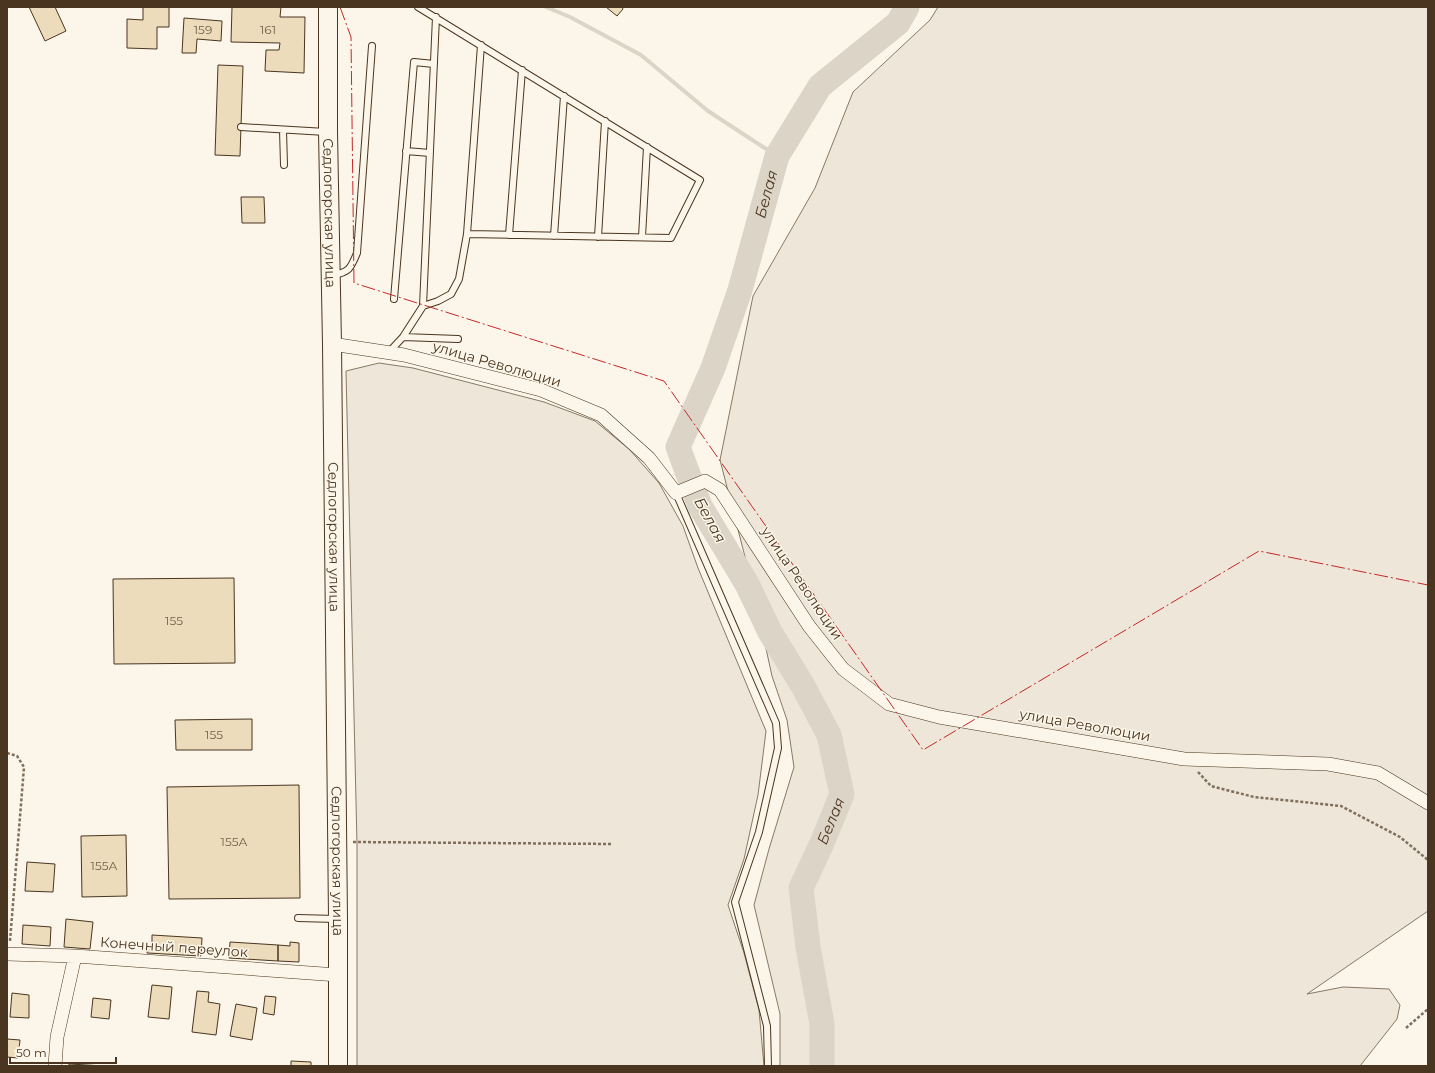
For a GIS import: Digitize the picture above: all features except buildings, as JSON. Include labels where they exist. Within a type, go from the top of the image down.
[{"type":"street","name":"Седлогорская улица","points":[[328,7],[328,132],[332,344],[338,920],[338,1066]]},
{"type":"street","name":"улица Революции","points":[[332,344],[404,355],[541,390],[601,415],[649,458],[676,493],[705,481],[720,490],[809,626],[843,669],[889,704],[939,717],[1184,759],[1328,764],[1378,773],[1428,803]]},
{"type":"street","name":"Конечный переулок","points":[[8,954],[75,956],[338,975]]},
{"type":"street","points":[[54,1066],[57,1038],[75,956]]},
{"type":"lane","points":[[418,7],[700,180],[671,238],[467,234]]},
{"type":"lane","points":[[388,353],[403,337],[423,306],[436,17]]},
{"type":"lane","points":[[423,306],[438,301],[451,294],[459,279],[467,234],[481,45]]},
{"type":"lane","points":[[330,275],[343,274],[351,268],[357,253],[372,46]]},
{"type":"lane","points":[[394,299],[414,62],[434,64]]},
{"type":"lane","points":[[510,235],[522,70]]},
{"type":"lane","points":[[554,236],[564,96]]},
{"type":"lane","points":[[598,237],[605,121]]},
{"type":"lane","points":[[241,127],[328,132]]},
{"type":"lane","points":[[283,130],[284,165]]},
{"type":"lane","points":[[642,237],[647,147]]},
{"type":"lane","points":[[406,151],[430,153]]},
{"type":"lane","points":[[403,337],[458,339]]},
{"type":"lane","points":[[676,493],[776,723],[778,748],[759,832],[735,902],[767,1026],[768,1066]]},
{"type":"lane","points":[[298,918],[338,920]]},
{"type":"path","points":[[7,752],[17,756],[24,767],[8,954]]},
{"type":"path","points":[[1184,759],[1211,786],[1254,797],[1342,806],[1400,837],[1428,860]]},
{"type":"path","points":[[354,842],[613,844]]},
{"type":"path","points":[[1406,1028],[1428,1009]]},
{"type":"shaded area","points":[[938,7],[1428,7],[1428,911],[1307,994],[1343,987],[1389,989],[1400,1005],[1397,1019],[1360,1066],[780,1066],[780,1014],[754,905],[794,767],[787,720],[772,676],[751,580],[720,460],[753,296],[815,188],[853,92],[930,20]]},
{"type":"shaded area","points":[[379,363],[413,368],[544,402],[595,421],[629,449],[659,483],[683,526],[698,568],[766,731],[758,795],[744,859],[728,905],[744,953],[759,1010],[764,1066],[357,1066],[357,844],[346,371]]},
{"type":"waterway","points":[[546,7],[570,17],[641,55],[708,111],[777,156]]},
{"type":"waterway","name":"Белая","points":[[822,1066],[822,1024],[808,947],[801,888],[822,843],[842,794],[829,735],[803,686],[770,632],[747,584],[700,506],[678,447],[713,368],[740,290],[777,156],[820,86],[898,23],[907,7]]},
{"type":"power","points":[[340,7],[351,37],[354,283],[664,381],[923,750],[1259,551],[1428,585]]}]
